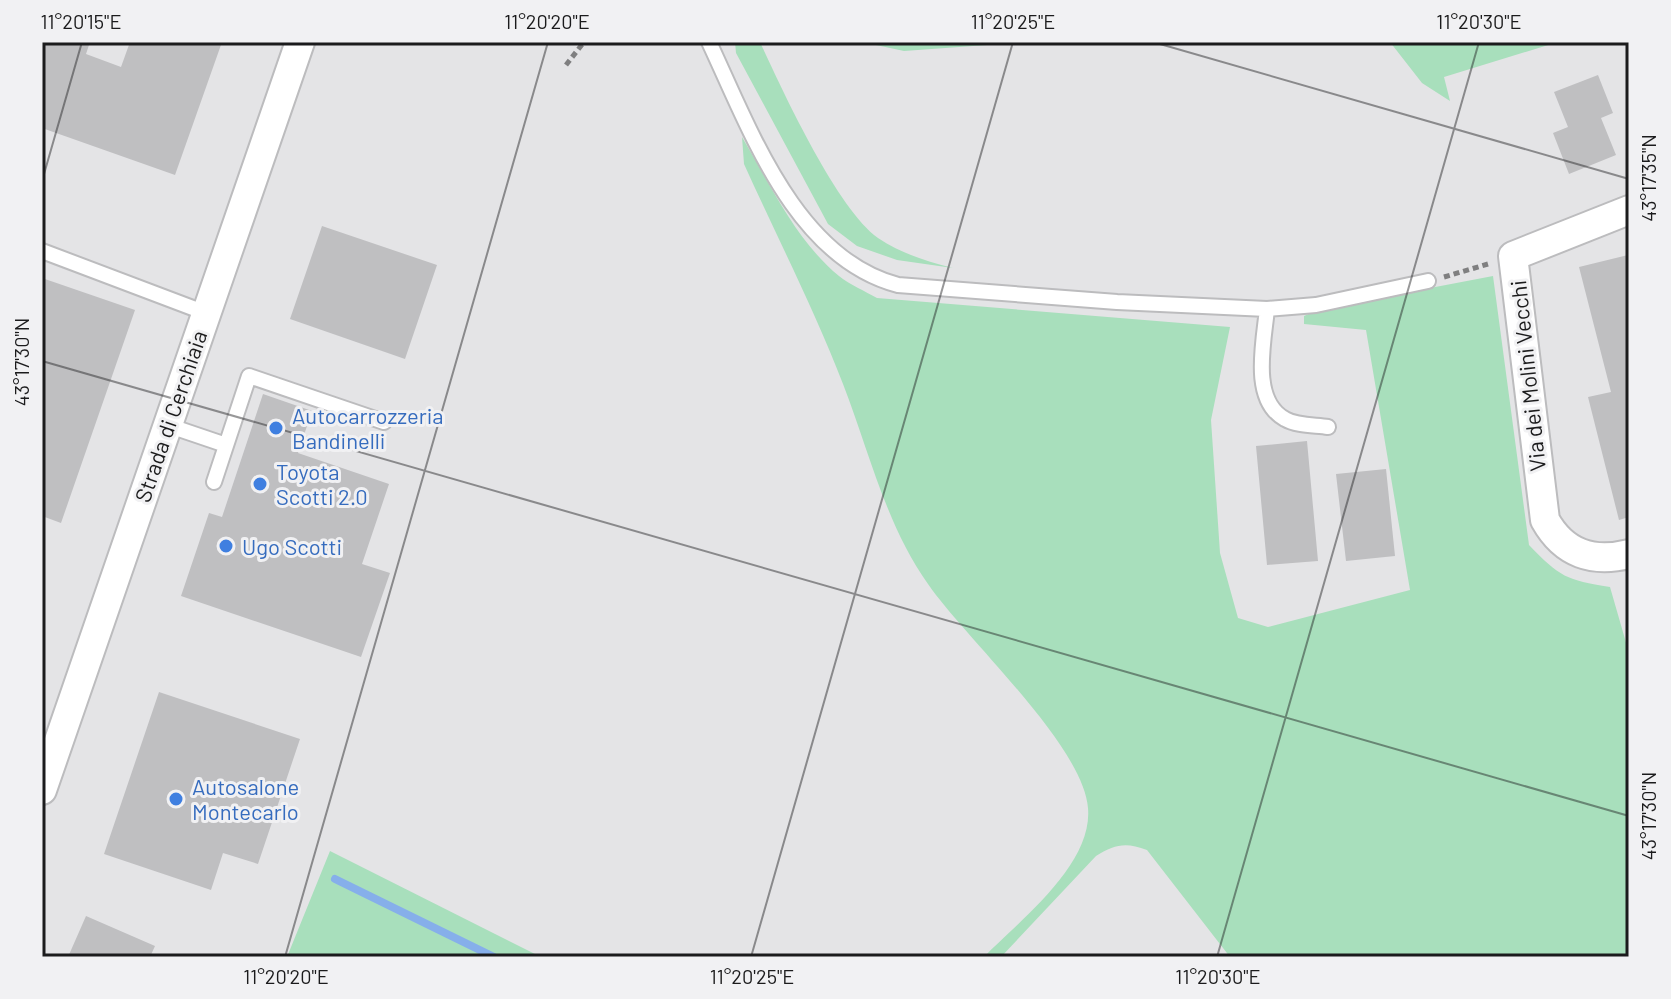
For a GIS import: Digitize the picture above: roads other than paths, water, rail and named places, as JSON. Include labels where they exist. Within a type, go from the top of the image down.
[{"type":"street","name":"Strada di Cerchiaia","points":[[42,790],[300,42]]},
{"type":"street","name":"Via dei Molini Vecchi","points":[[1629,210],[1513,256],[1545,520],[1562,542],[1582,555],[1605,559],[1629,554]]},
{"type":"lane","points":[[709,42],[745,125],[781,185],[833,250],[874,279],[898,285],[1018,295],[1267,309],[1316,305],[1428,281]]},
{"type":"lane","points":[[42,251],[206,313]]},
{"type":"lane","points":[[1267,309],[1263,379],[1270,404],[1275,412],[1293,423],[1328,427]]},
{"type":"lane","points":[[214,482],[249,376],[384,422]]},
{"type":"lane","points":[[167,425],[226,445]]},
{"type":"waterway","points":[[335,879],[494,957]]},
{"type":"place","name":"Autocarrozzeria Bandinelli","points":[[276,428]]},
{"type":"place","name":"Toyota Scotti 2.0","points":[[260,484]]},
{"type":"place","name":"Ugo Scotti","points":[[226,546]]},
{"type":"place","name":"Autosalone Montecarlo","points":[[176,799]]}]
